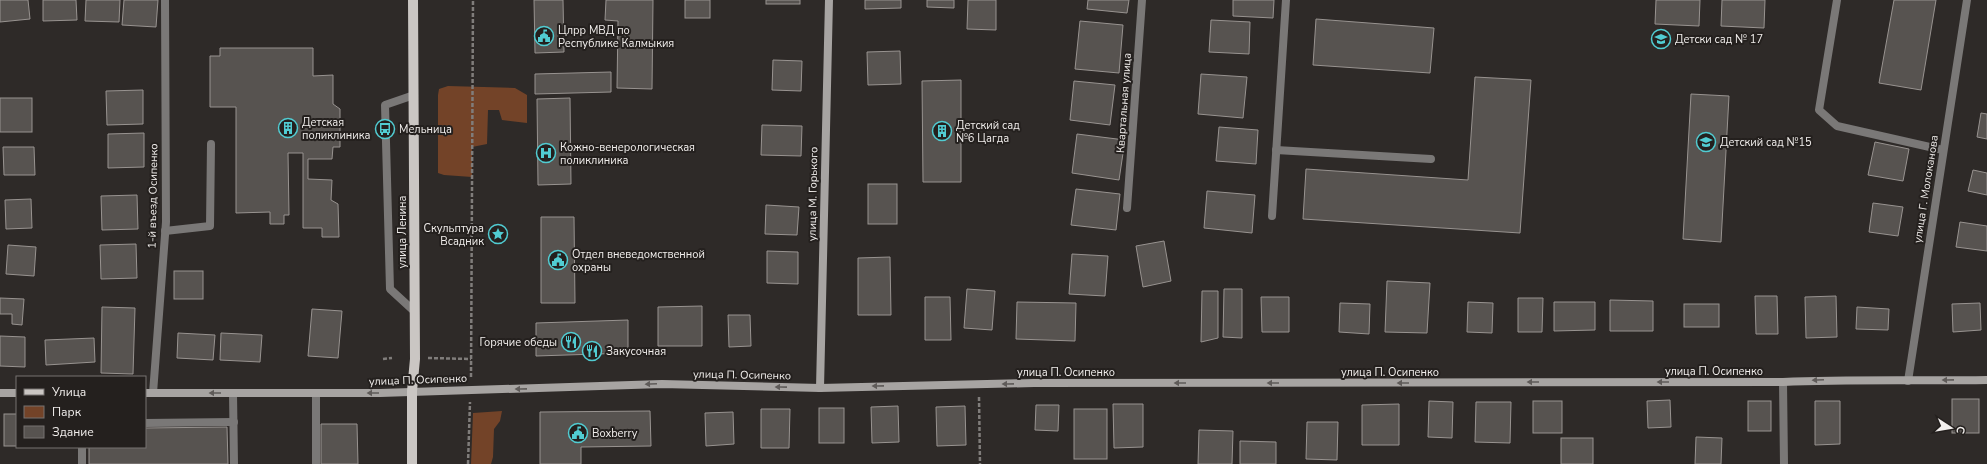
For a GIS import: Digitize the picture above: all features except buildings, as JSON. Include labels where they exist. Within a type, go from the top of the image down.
[{"type":"main road","name":"улица Ленина","points":[[412,464],[412,391],[415,359],[414,0]]},
{"type":"main road","name":"улица М. Горького","points":[[820,388],[829,0]]},
{"type":"main road","name":"улица П. Осипенко","points":[[149,393],[316,393],[521,389],[662,384],[820,388],[978,384],[1987,380]]},
{"type":"main road","points":[[0,393],[16,393]]},
{"type":"street","name":"1-й въезд Осипенко","points":[[149,393],[165,231],[165,0]]},
{"type":"street","name":"Квартальная улица","points":[[1127,208],[1142,0]]},
{"type":"street","points":[[1272,216],[1286,0]]},
{"type":"street","points":[[1837,0],[1819,110],[1838,126],[1943,150]]},
{"type":"street","name":"улица Г. Молоканова","points":[[1908,381],[1967,0]]},
{"type":"street","points":[[414,95],[385,105],[390,289],[414,311]]},
{"type":"street","points":[[165,231],[210,226],[211,144]]},
{"type":"street","points":[[1276,150],[1431,159]]},
{"type":"street","points":[[1784,382],[1784,464]]},
{"type":"street","points":[[233,393],[234,464]]},
{"type":"street","points":[[316,393],[316,464]]},
{"type":"street","points":[[146,423],[234,422]]},
{"type":"street","points":[[82,448],[82,464]]},
{"type":"path","points":[[471,377],[473,0]]},
{"type":"path","points":[[383,359],[392,358]]},
{"type":"path","points":[[428,358],[471,360]]},
{"type":"path","points":[[978,384],[980,464]]},
{"type":"path","points":[[468,464],[470,398]]},
{"type":"green space","points":[[448,86],[515,88],[527,95],[527,123],[502,120],[499,110],[488,110],[487,144],[472,147],[472,177],[444,175],[438,173],[438,95],[439,89]]},
{"type":"green space","points":[[502,411],[500,421],[494,429],[493,457],[491,464],[471,464],[473,413]]},
{"type":"place","name":"Цлрр МВД по Республике Калмыкия","points":[[544,36]]},
{"type":"place","name":"Детски сад № 17","points":[[1661,39]]},
{"type":"place","name":"Детская поликлиника","points":[[288,128]]},
{"type":"place","name":"Мельница","points":[[385,129]]},
{"type":"place","name":"Детский сад №6 Цагда","points":[[942,131]]},
{"type":"place","name":"Детский сад №15","points":[[1706,142]]},
{"type":"place","name":"Кожно-венерологическая поликлиника","points":[[546,153]]},
{"type":"place","name":"Скульптура Всадник","points":[[498,234]]},
{"type":"place","name":"Отдел вневедомственной охраны","points":[[558,260]]},
{"type":"place","name":"Горячие обеды","points":[[571,342]]},
{"type":"place","name":"Закусoчная","points":[[592,351]]},
{"type":"place","name":"Boxberry","points":[[578,433]]}]
